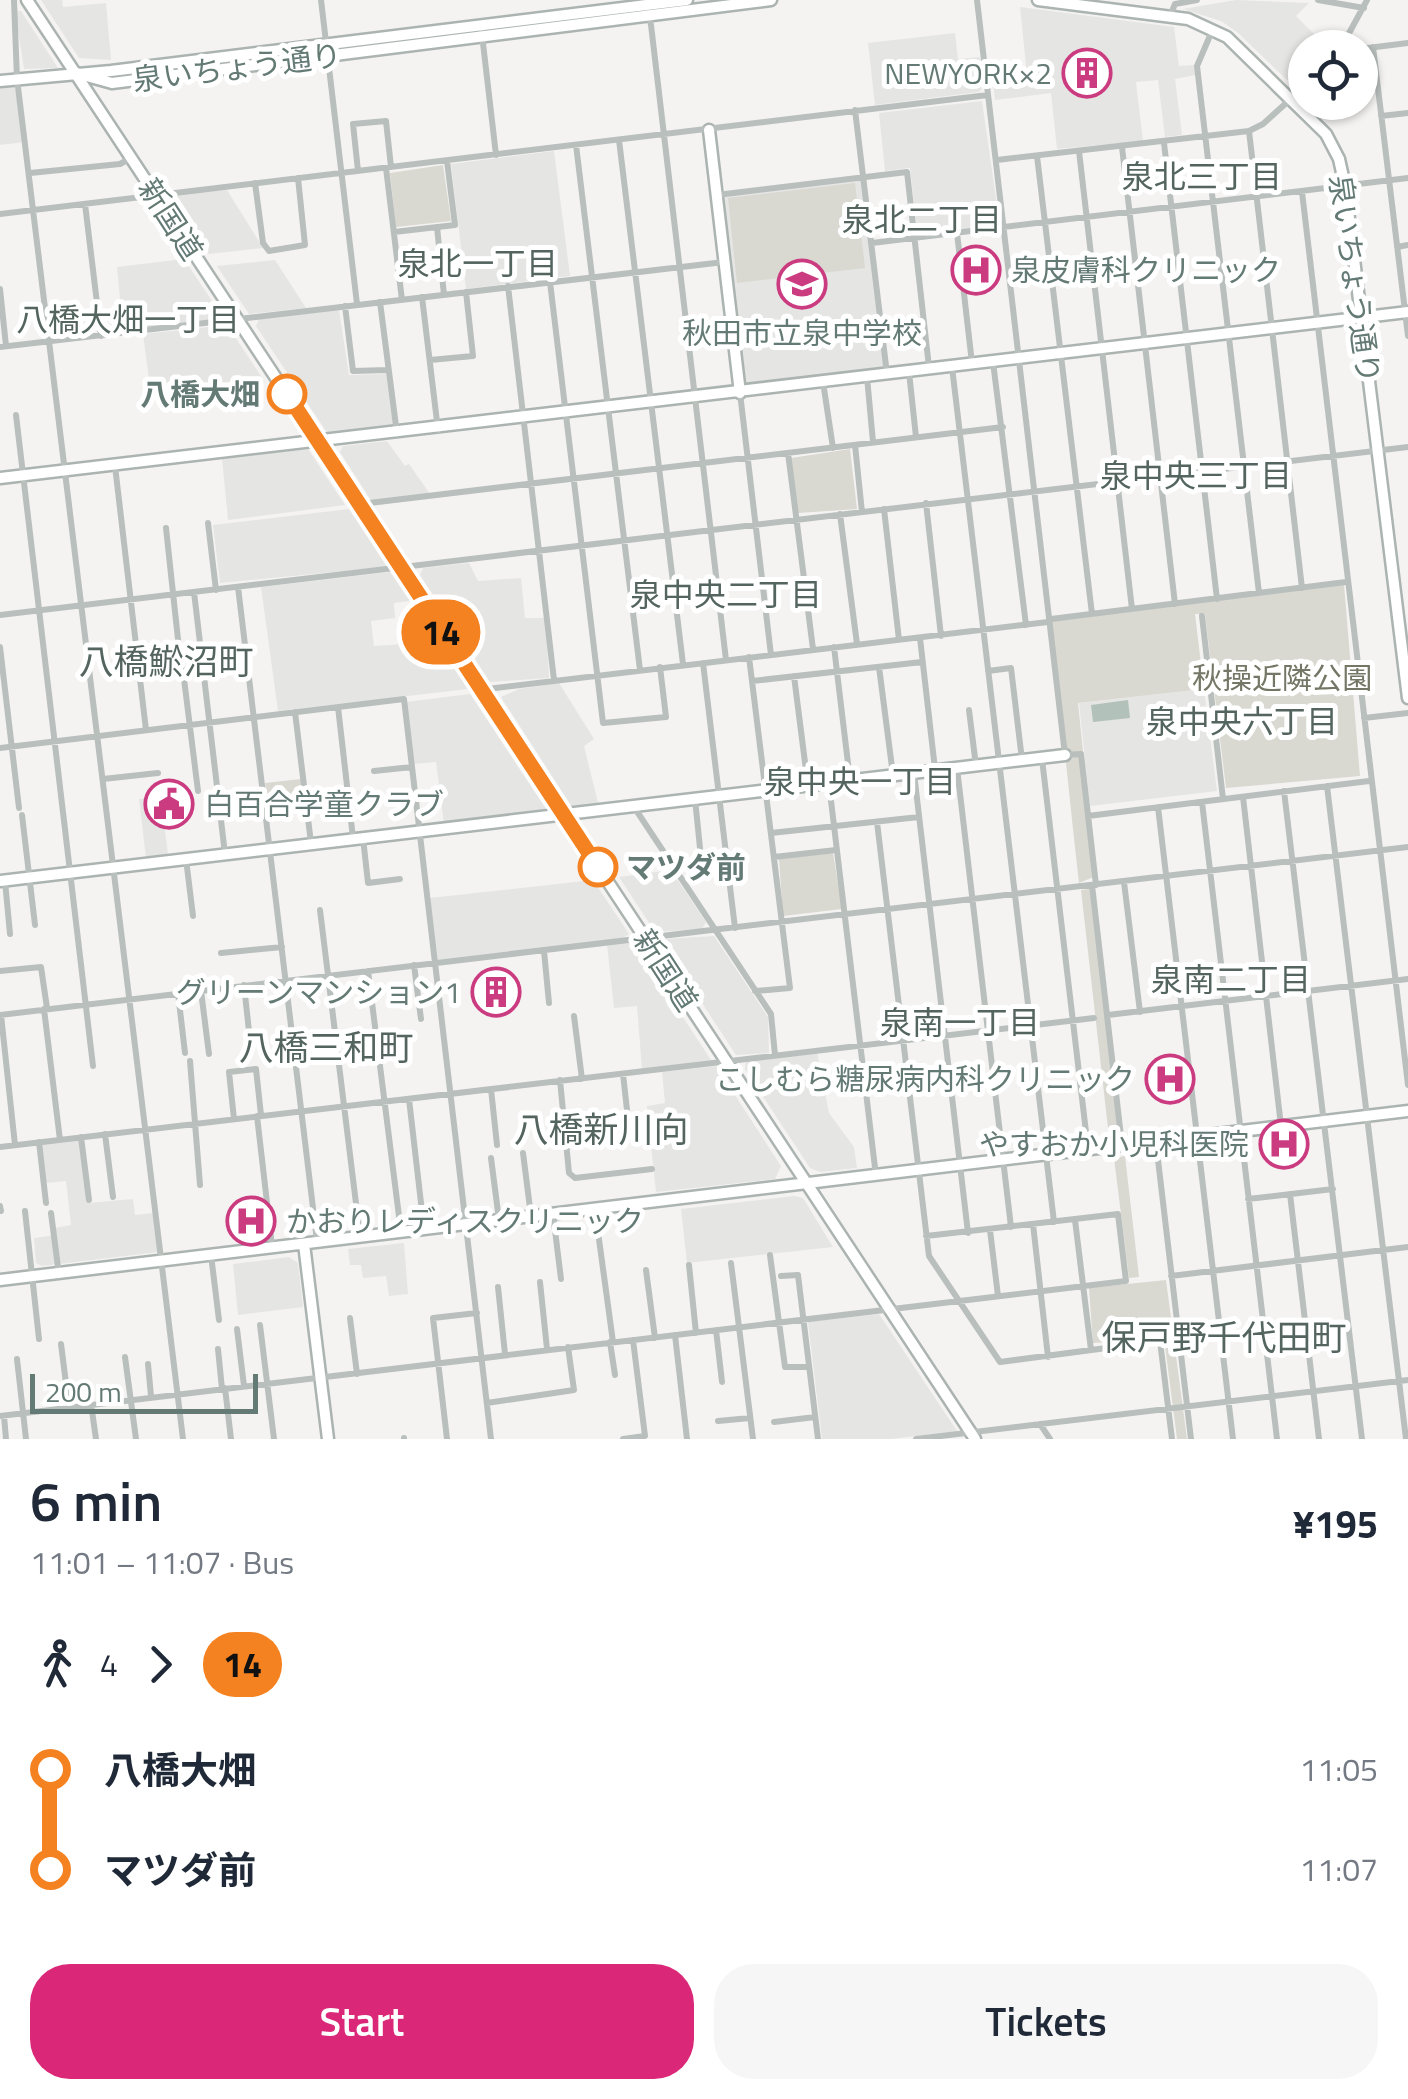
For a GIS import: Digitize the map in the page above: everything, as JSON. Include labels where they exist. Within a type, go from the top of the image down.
[{"type":"street","points":[[14,0],[12,31],[182,1439]]},
{"type":"street","name":"新国道","points":[[27,0],[973,1436]]},
{"type":"street","points":[[321,0],[357,304]]},
{"type":"street","name":"泉いちょう通り","points":[[0,81],[76,72],[112,83],[687,0]]},
{"type":"street","name":"泉いちょう通り","points":[[645,7],[770,0]]},
{"type":"street","points":[[977,0],[1064,756]]},
{"type":"street","name":"泉いちょう通り","points":[[1042,0],[1170,16],[1214,29],[1236,43],[1288,93]]},
{"type":"street","points":[[1170,16],[1175,4],[1195,0]]},
{"type":"street","points":[[1318,0],[1365,4],[1351,30]]},
{"type":"street","points":[[645,7],[651,25],[692,398],[726,660]]},
{"type":"street","points":[[1214,29],[1197,66],[1232,334],[1259,593]]},
{"type":"street","points":[[481,31],[496,155]]},
{"type":"street","points":[[1378,47],[1408,43]]},
{"type":"street","points":[[1378,93],[1408,336]]},
{"type":"street","points":[[0,214],[988,95]]},
{"type":"street","points":[[997,160],[1249,130],[1263,124],[1288,101]]},
{"type":"street","points":[[856,110],[887,374]]},
{"type":"street","points":[[1381,116],[1408,113]]},
{"type":"street","name":"泉いちょう通り","points":[[1312,120],[1333,145],[1346,186],[1408,698]]},
{"type":"street","points":[[358,172],[353,124],[386,121],[402,300]]},
{"type":"street","points":[[708,130],[772,655]]},
{"type":"street","points":[[1249,130],[1302,588]]},
{"type":"street","points":[[619,140],[683,664]]},
{"type":"street","points":[[1164,143],[1216,599]]},
{"type":"street","points":[[576,146],[640,670]]},
{"type":"street","points":[[1122,146],[1174,604]]},
{"type":"street","points":[[1079,150],[1132,609]]},
{"type":"street","points":[[1037,156],[1092,614]]},
{"type":"street","points":[[30,173],[120,164],[131,158]]},
{"type":"street","points":[[394,232],[455,225],[447,161]]},
{"type":"street","points":[[717,194],[907,172],[930,369]]},
{"type":"street","points":[[255,183],[263,243],[269,251],[305,245],[298,178]]},
{"type":"street","points":[[872,243],[1408,178]]},
{"type":"street","points":[[1302,192],[1408,1085]]},
{"type":"street","points":[[85,204],[101,336]]},
{"type":"street","points":[[436,227],[444,295]]},
{"type":"street","points":[[957,233],[972,364]]},
{"type":"street","points":[[1397,247],[1408,246]]},
{"type":"street","points":[[0,289],[3,346],[726,262]]},
{"type":"street","points":[[550,282],[603,723],[666,718],[660,667]]},
{"type":"street","points":[[508,286],[554,680]]},
{"type":"street","points":[[430,360],[473,356],[466,292]]},
{"type":"street","points":[[422,297],[438,430]]},
{"type":"street","points":[[380,302],[397,435]]},
{"type":"street","points":[[345,306],[352,371],[388,370]]},
{"type":"street","points":[[0,478],[397,435],[1406,313]]},
{"type":"street","points":[[994,362],[1026,625]]},
{"type":"street","points":[[952,367],[1054,1222]]},
{"type":"street","points":[[909,372],[916,437]]},
{"type":"street","points":[[866,377],[873,442]]},
{"type":"street","points":[[823,382],[832,448]]},
{"type":"street","points":[[16,415],[93,1066]]},
{"type":"street","points":[[359,504],[1003,427]]},
{"type":"street","points":[[854,445],[862,512]]},
{"type":"street","points":[[0,615],[1408,446]]},
{"type":"street","points":[[788,453],[814,649]]},
{"type":"street","points":[[116,466],[146,730]]},
{"type":"street","points":[[926,503],[941,636]]},
{"type":"street","points":[[884,509],[899,640]]},
{"type":"street","points":[[840,514],[857,644]]},
{"type":"street","points":[[208,524],[216,590]]},
{"type":"street","points":[[166,528],[198,790]]},
{"type":"street","points":[[479,690],[983,631],[1346,582]]},
{"type":"street","points":[[238,587],[317,1243]]},
{"type":"street","points":[[194,592],[225,854]]},
{"type":"street","points":[[1202,616],[1223,799]]},
{"type":"street","points":[[920,638],[936,770]]},
{"type":"street","points":[[0,647],[35,926]]},
{"type":"street","points":[[834,647],[850,780]]},
{"type":"street","points":[[749,657],[790,988],[755,992]]},
{"type":"street","points":[[752,681],[922,662]]},
{"type":"street","points":[[703,663],[735,928]]},
{"type":"street","points":[[879,667],[893,775]]},
{"type":"street","points":[[988,670],[1011,668],[1022,760]]},
{"type":"street","points":[[794,676],[808,786]]},
{"type":"street","points":[[0,748],[404,698],[491,1439]]},
{"type":"street","points":[[338,706],[368,883],[400,879]]},
{"type":"street","points":[[970,710],[976,766]]},
{"type":"street","points":[[295,712],[311,843]]},
{"type":"street","points":[[1364,718],[1408,713]]},
{"type":"street","points":[[10,934],[2,881],[1081,754],[1122,1146]]},
{"type":"street","points":[[1042,758],[1088,1150]]},
{"type":"street","points":[[374,770],[412,767]]},
{"type":"street","points":[[956,768],[1011,1227]]},
{"type":"street","points":[[103,780],[158,773]]},
{"type":"street","points":[[914,773],[968,1233]]},
{"type":"street","points":[[1088,816],[1370,781]]},
{"type":"street","points":[[829,783],[876,1176]]},
{"type":"street","points":[[1327,786],[1406,1439]]},
{"type":"street","points":[[1284,791],[1362,1439]]},
{"type":"street","points":[[1243,797],[1282,1126]]},
{"type":"street","points":[[695,799],[700,848]]},
{"type":"street","points":[[1202,802],[1277,1439]]},
{"type":"street","points":[[634,806],[771,1014],[776,1055]]},
{"type":"street","points":[[1158,807],[1234,1439]]},
{"type":"street","points":[[771,833],[919,817]]},
{"type":"street","points":[[877,822],[929,1256],[1000,1362],[1160,1341],[1172,1439]]},
{"type":"street","points":[[16,1145],[1,1015],[1408,848]]},
{"type":"street","points":[[774,856],[836,850]]},
{"type":"street","points":[[186,858],[193,916]]},
{"type":"street","points":[[1124,882],[1140,1012]]},
{"type":"street","points":[[320,910],[360,1237]]},
{"type":"street","points":[[221,953],[282,947]]},
{"type":"street","points":[[544,951],[549,1003]]},
{"type":"street","points":[[414,965],[420,1019]]},
{"type":"street","points":[[0,971],[41,967],[60,1140]]},
{"type":"street","points":[[368,971],[400,1232]]},
{"type":"street","points":[[1108,1016],[1408,979]]},
{"type":"street","points":[[244,985],[251,1050]]},
{"type":"street","points":[[201,990],[208,1054]]},
{"type":"street","points":[[178,994],[185,1053]]},
{"type":"street","points":[[574,1016],[582,1079]]},
{"type":"street","points":[[0,1147],[1094,1018]]},
{"type":"street","points":[[190,1061],[200,1185]]},
{"type":"street","points":[[234,1119],[229,1072],[256,1069],[272,1248]]},
{"type":"street","points":[[624,1074],[630,1137]]},
{"type":"street","points":[[560,1080],[569,1174],[575,1178],[652,1170]]},
{"type":"street","points":[[492,1089],[497,1145]]},
{"type":"street","points":[[409,1098],[424,1229]]},
{"type":"street","points":[[0,1280],[1408,1112]]},
{"type":"street","points":[[105,1134],[113,1197]]},
{"type":"street","points":[[81,1137],[89,1200]]},
{"type":"street","points":[[39,1142],[46,1203]]},
{"type":"street","points":[[1156,1142],[1191,1439]]},
{"type":"street","points":[[523,1153],[531,1216]]},
{"type":"street","points":[[492,1158],[500,1220]]},
{"type":"street","points":[[1248,1199],[1333,1189]]},
{"type":"street","points":[[1290,1194],[1320,1439]]},
{"type":"street","points":[[594,1209],[615,1375]]},
{"type":"street","points":[[26,1211],[39,1340]]},
{"type":"street","points":[[51,1213],[59,1275]]},
{"type":"street","points":[[553,1214],[561,1280]]},
{"type":"street","points":[[6,1439],[2,1416],[69,1406],[1126,1281],[1118,1214],[926,1236]]},
{"type":"street","points":[[1074,1220],[1091,1350]]},
{"type":"street","points":[[1033,1224],[1048,1357]]},
{"type":"street","points":[[990,1230],[998,1296]]},
{"type":"street","points":[[304,1244],[328,1439]]},
{"type":"street","points":[[1171,1276],[1408,1247]]},
{"type":"street","points":[[211,1255],[219,1320]]},
{"type":"street","points":[[770,1255],[784,1367],[808,1367]]},
{"type":"street","points":[[731,1263],[752,1439]]},
{"type":"street","points":[[689,1265],[696,1333]]},
{"type":"street","points":[[646,1270],[655,1338]]},
{"type":"street","points":[[782,1276],[798,1275],[818,1439]]},
{"type":"street","points":[[540,1282],[547,1350]]},
{"type":"street","points":[[498,1287],[506,1354]]},
{"type":"street","points":[[447,1439],[433,1318],[477,1313]]},
{"type":"street","points":[[350,1318],[357,1374]]},
{"type":"street","points":[[260,1325],[274,1439]]},
{"type":"street","points":[[237,1329],[244,1386]]},
{"type":"street","points":[[716,1330],[722,1382]]},
{"type":"street","points":[[675,1335],[687,1439]]},
{"type":"street","points":[[623,1439],[645,1438],[633,1340]]},
{"type":"street","points":[[61,1344],[69,1406]]},
{"type":"street","points":[[487,1403],[574,1390],[568,1347]]},
{"type":"street","points":[[218,1348],[231,1439]]},
{"type":"street","points":[[125,1358],[136,1439]]},
{"type":"street","points":[[17,1359],[26,1439]]},
{"type":"street","points":[[148,1364],[151,1396]]},
{"type":"street","points":[[916,1439],[973,1436],[1040,1424],[1408,1380]]},
{"type":"street","points":[[91,1404],[96,1439]]},
{"type":"street","points":[[774,1422],[815,1417]]},
{"type":"street","points":[[718,1421],[750,1418]]},
{"type":"street","points":[[1040,1424],[1050,1439]]},
{"type":"shaded area","points":[[41,0],[62,0],[63,7],[106,3],[111,60],[79,58]]},
{"type":"shaded area","points":[[1236,0],[1309,3],[1296,16],[1310,30],[1288,30],[1287,80],[1221,21],[1183,9]]},
{"type":"shaded area","points":[[1020,7],[1174,27],[1179,66],[1194,65],[1196,75],[1175,79],[1182,135],[1165,137],[1158,80],[1136,82],[1143,141],[1057,149],[1051,93],[995,100],[993,80],[1027,75]]},
{"type":"shaded area","points":[[15,11],[21,11],[58,68],[24,69]]},
{"type":"shaded area","points":[[955,33],[958,59],[980,57],[983,87],[979,92],[875,105],[868,43]]},
{"type":"shaded area","points":[[14,83],[24,142],[0,145],[0,85]]},
{"type":"shaded area","points":[[982,101],[999,219],[996,225],[922,234],[917,231],[910,168],[885,171],[879,113]]},
{"type":"shaded area","points":[[554,151],[570,276],[466,289],[451,164]]},
{"type":"shaded area","name":"秋田市立泉中学校","points":[[864,177],[887,374],[740,393],[717,195]]},
{"type":"shaded area","points":[[227,190],[263,248],[209,254],[173,200],[176,194]]},
{"type":"shaded area","points":[[184,259],[224,319],[123,330],[117,267]]},
{"type":"shaded area","points":[[275,260],[306,308],[249,314],[217,266]]},
{"type":"shaded area","points":[[339,310],[349,375],[386,374],[393,426],[389,431],[330,437],[256,326],[259,319]]},
{"type":"shaded area","points":[[227,325],[265,382],[151,395],[143,334]]},
{"type":"shaded area","points":[[387,441],[430,494],[372,502],[340,452],[343,446]]},
{"type":"shaded area","points":[[308,449],[345,505],[228,520],[222,458]]},
{"type":"shaded area","points":[[349,509],[387,567],[220,583],[213,525]]},
{"type":"shaded area","points":[[469,563],[478,581],[521,578],[525,618],[546,618],[549,678],[490,682],[420,575],[423,568]]},
{"type":"shaded area","points":[[390,572],[410,601],[394,603],[395,618],[371,621],[374,646],[436,642],[468,689],[278,711],[261,587]]},
{"type":"shaded area","points":[[559,683],[594,739],[584,746],[599,807],[572,807],[501,697],[519,689]]},
{"type":"shaded area","points":[[1204,689],[1217,791],[1090,806],[1079,703]]},
{"type":"shaded area","points":[[470,694],[548,812],[444,824],[436,762],[414,764],[406,702]]},
{"type":"shaded area","points":[[1128,700],[1130,718],[1093,722],[1091,705]]},
{"type":"shaded area","points":[[161,796],[168,855],[146,858],[139,799]]},
{"type":"shaded area","points":[[671,870],[706,922],[702,929],[655,932],[619,877]]},
{"type":"shaded area","points":[[593,880],[629,934],[623,938],[438,961],[430,898]]},
{"type":"shaded area","points":[[714,936],[768,1017],[769,1053],[736,1055],[664,945],[666,939]]},
{"type":"shaded area","points":[[633,941],[711,1060],[642,1069],[637,1006],[614,1008],[607,945]]},
{"type":"shaded area","points":[[817,1052],[829,1113],[854,1147],[857,1168],[820,1172],[810,1168],[745,1069],[746,1062]]},
{"type":"shaded area","points":[[716,1066],[781,1166],[775,1179],[656,1192],[647,1106],[665,1103],[662,1072]]},
{"type":"shaded area","points":[[80,1140],[88,1203],[133,1199],[135,1215],[154,1213],[158,1252],[42,1266],[36,1263],[34,1238],[56,1235],[55,1228],[71,1225],[66,1181],[46,1183],[41,1144]]},
{"type":"shaded area","points":[[803,1198],[833,1247],[687,1263],[681,1209]]},
{"type":"shaded area","points":[[404,1243],[408,1294],[389,1296],[386,1276],[363,1278],[361,1265],[350,1265],[348,1249]]},
{"type":"shaded area","points":[[289,1257],[298,1263],[303,1307],[238,1315],[233,1264]]},
{"type":"shaded area","points":[[879,1314],[957,1431],[891,1439],[822,1439],[808,1322]]},
{"type":"green space","points":[[443,165],[451,221],[396,227],[390,173]]},
{"type":"green space","points":[[855,183],[865,268],[737,283],[728,198]]},
{"type":"green space","points":[[850,449],[857,509],[798,513],[791,458]]},
{"type":"green space","name":"秋操近隣公園","points":[[1344,585],[1360,776],[1226,788],[1205,614],[1195,614],[1204,689],[1078,703],[1096,876],[1079,883],[1051,621]]},
{"type":"green space","points":[[301,779],[304,808],[269,812],[265,783]]},
{"type":"green space","points":[[833,853],[842,909],[783,916],[779,859]]},
{"type":"green space","points":[[1090,889],[1119,1136],[1109,1137],[1081,890]]},
{"type":"green space","points":[[1125,1156],[1139,1277],[1129,1278],[1114,1158]]},
{"type":"green space","points":[[1166,1280],[1187,1439],[1177,1439],[1164,1338],[1093,1343],[1089,1288]]},
{"type":"bus line","name":"14","points":[[287,394],[598,867]]},
{"type":"place","name":"NEWYORK×2","points":[[1087,73]]},
{"type":"place","name":"泉皮膚科クリニック","points":[[976,270]]},
{"type":"place","name":"秋田市立泉中学校","points":[[802,284]]},
{"type":"place","name":"八橋大畑","points":[[287,394]]},
{"type":"place","name":"白百合学童クラブ","points":[[169,804]]},
{"type":"place","name":"マツダ前","points":[[598,867]]},
{"type":"place","name":"グリーンマンション1","points":[[496,992]]},
{"type":"place","name":"こしむら糖尿病内科クリニック","points":[[1170,1079]]},
{"type":"place","name":"やすおか小児科医院","points":[[1284,1144]]},
{"type":"place","name":"かおりレディスクリニック","points":[[251,1221]]},
{"type":"district","name":"泉北三丁目","points":[[1202,176]]},
{"type":"district","name":"泉北二丁目","points":[[922,219]]},
{"type":"district","name":"泉北一丁目","points":[[478,263]]},
{"type":"district","name":"八橋大畑一丁目","points":[[128,319]]},
{"type":"district","name":"泉中央三丁目","points":[[1196,475]]},
{"type":"district","name":"泉中央二丁目","points":[[726,594]]},
{"type":"district","name":"八橋鯲沼町","points":[[166,661]]},
{"type":"district","name":"泉中央六丁目","points":[[1242,721]]},
{"type":"district","name":"泉中央一丁目","points":[[860,781]]},
{"type":"district","name":"泉南二丁目","points":[[1231,979]]},
{"type":"district","name":"泉南一丁目","points":[[960,1022]]},
{"type":"district","name":"八橋三和町","points":[[326,1047]]},
{"type":"district","name":"八橋新川向","points":[[601,1129]]},
{"type":"district","name":"保戸野千代田町","points":[[1224,1337]]}]
